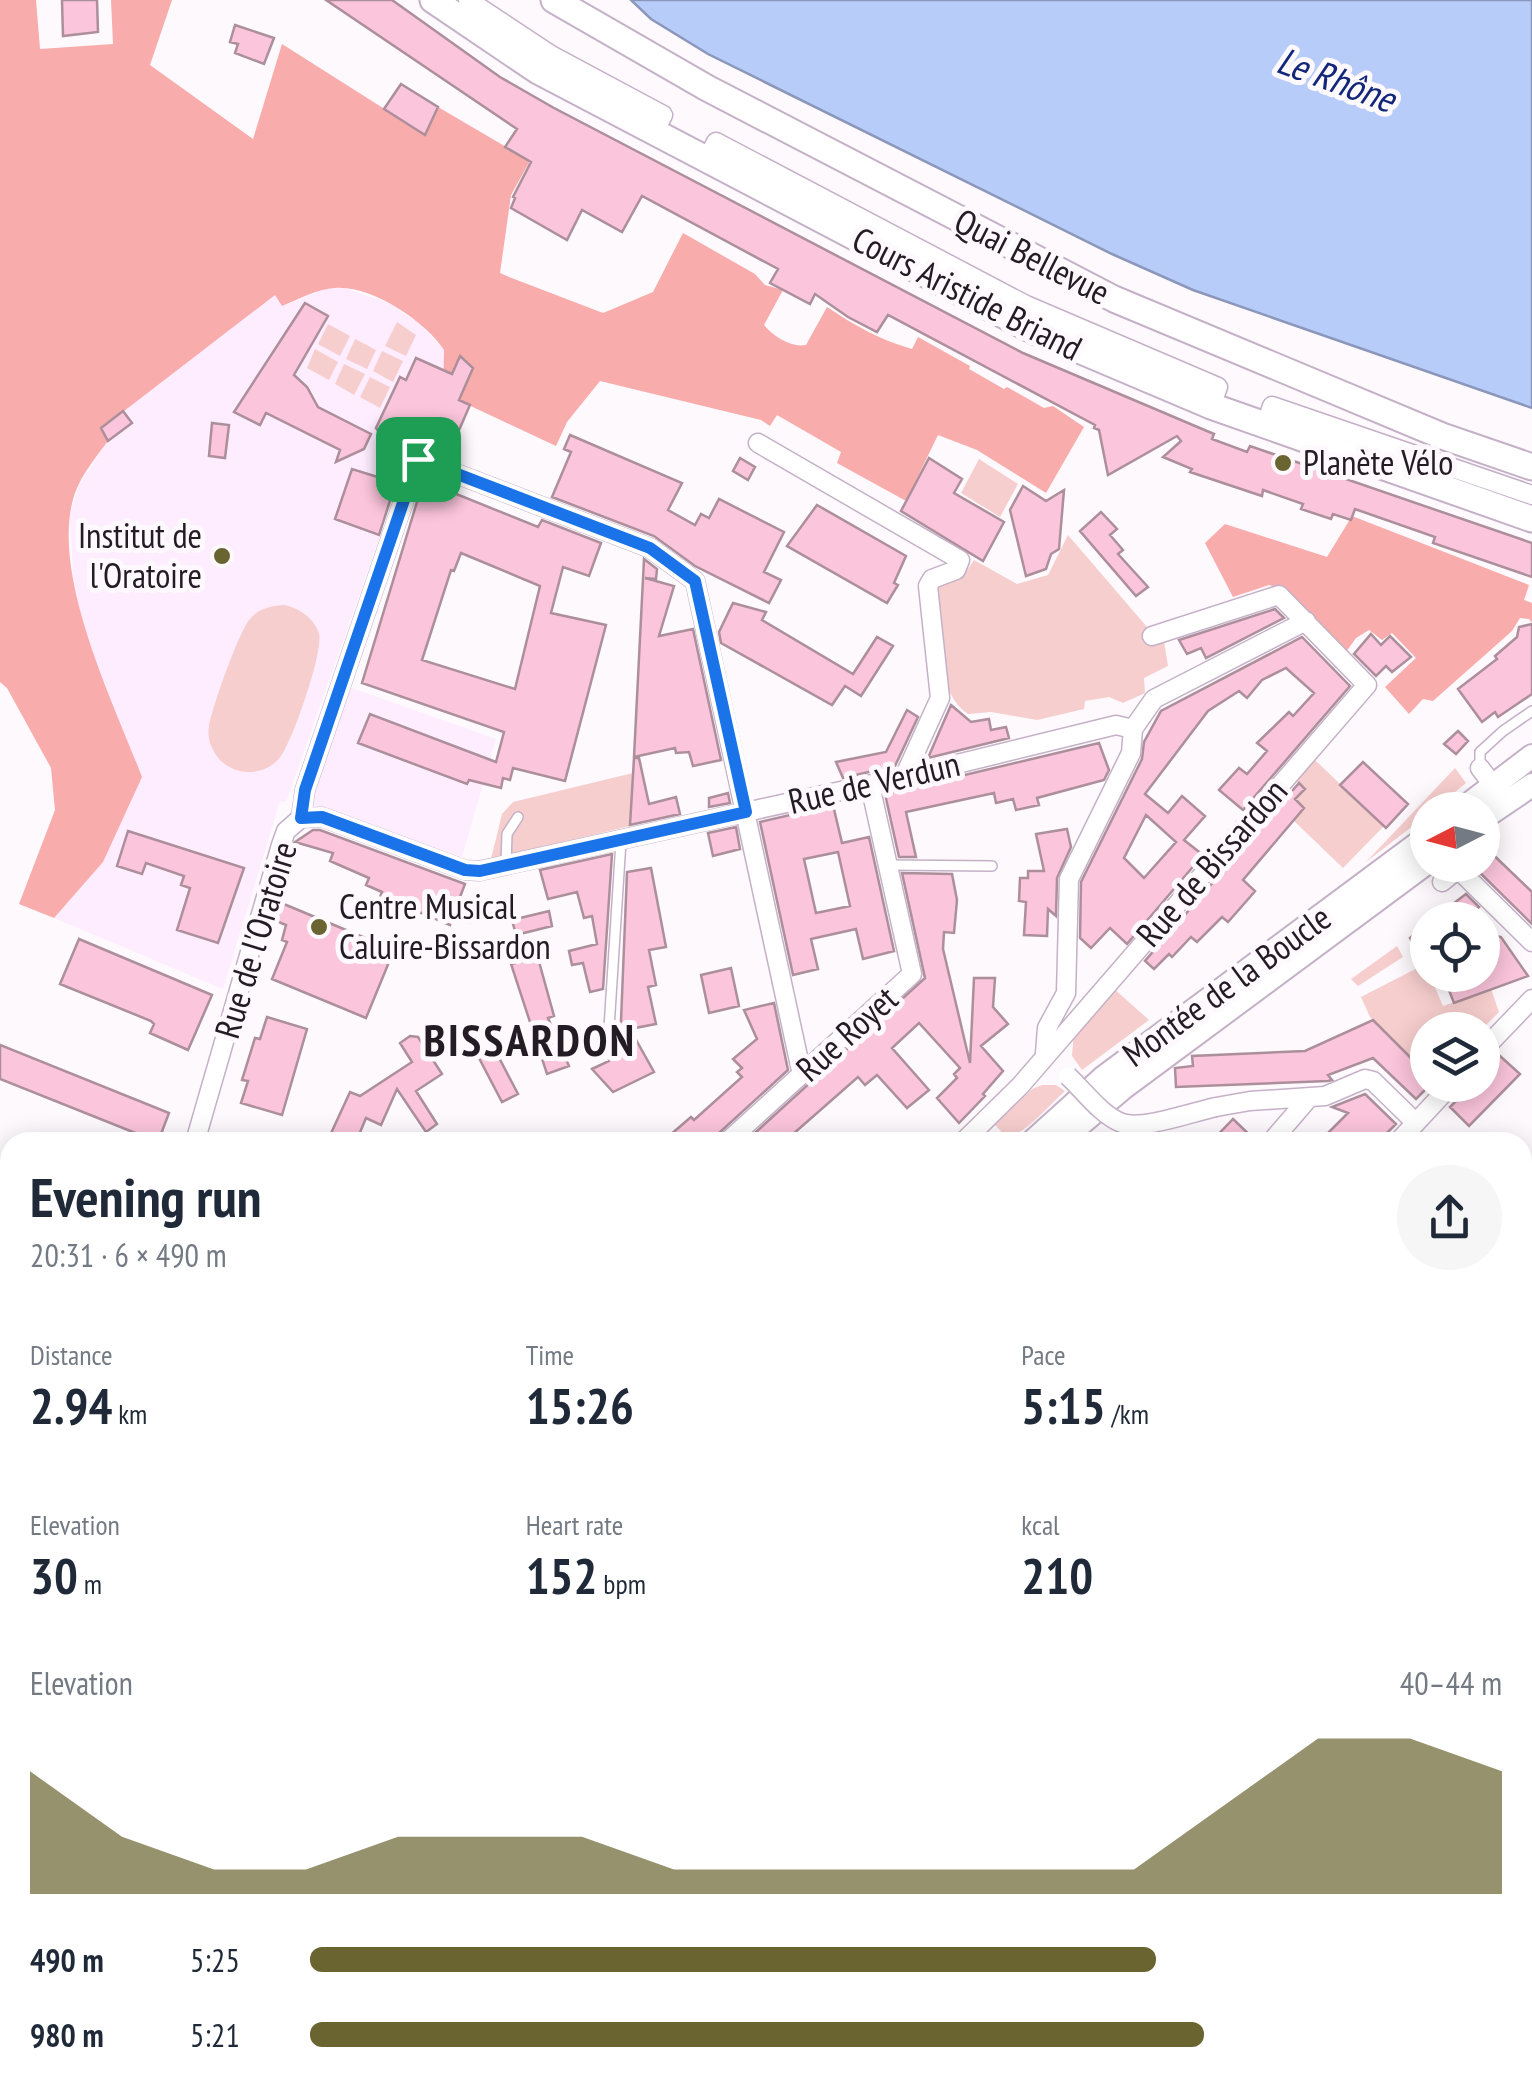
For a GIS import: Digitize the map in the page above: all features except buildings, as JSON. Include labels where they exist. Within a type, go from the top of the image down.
[{"type":"main road","name":"Cours Aristide Briand","points":[[433,0],[538,71],[1034,332],[1211,406],[1532,519]]},
{"type":"main road","name":"Quai Bellevue","points":[[554,0],[707,88],[1114,299],[1442,436],[1532,467]]},
{"type":"main road","points":[[1232,348],[1532,451]]},
{"type":"main road","points":[[1474,792],[1487,776],[1532,756]]},
{"type":"main road","points":[[1500,807],[1532,785]]},
{"type":"main road","name":"Montée de la Boucle","points":[[1043,1132],[1104,1077],[1410,849]]},
{"type":"main road","name":"Montée de la Boucle","points":[[1071,1132],[1122,1088],[1410,875]]},
{"type":"street","points":[[468,0],[551,55],[664,114],[654,132]]},
{"type":"street","points":[[1266,425],[1272,406],[1532,495]]},
{"type":"street","points":[[758,444],[957,556],[960,565],[956,570],[932,580],[928,586],[940,698],[904,777]]},
{"type":"street","name":"Rue de l'Oratoire","points":[[198,1132],[281,845],[286,830],[301,818],[305,790],[418,459],[650,548],[695,581],[746,812]]},
{"type":"street","points":[[1152,636],[1275,595],[1281,596],[1306,621],[1154,699],[1133,728],[1132,753],[1069,878],[1066,992],[1047,1028],[1045,1053],[1112,1118],[1122,1123],[1137,1125],[1250,1101],[1325,1096],[1365,1079],[1373,1081],[1416,1123]]},
{"type":"street","name":"Rue de Bissardon","points":[[973,1132],[1367,685],[1306,621]]},
{"type":"street","name":"Rue de Verdun","points":[[301,818],[322,817],[465,870],[480,871],[870,785],[1116,725],[1133,728]]},
{"type":"street","name":"Rue Royet","points":[[737,1132],[912,974],[870,785]]},
{"type":"street","points":[[746,812],[802,1075]]},
{"type":"street","points":[[1471,882],[1532,942]]},
{"type":"street","points":[[1500,1032],[1532,999]]},
{"type":"street","points":[[1279,1132],[1308,1099]]},
{"type":"street","points":[[1407,1132],[1435,1102]]},
{"type":"lane","points":[[1487,776],[1480,752],[1532,711]]},
{"type":"lane","points":[[506,866],[507,834],[518,817]]},
{"type":"lane","points":[[609,1028],[621,840]]},
{"type":"lane","points":[[888,866],[992,866]]},
{"type":"shaded area","points":[[0,0],[36,0],[40,49],[113,44],[111,0],[172,0],[150,65],[253,139],[282,44],[424,134],[438,107],[530,161],[511,195],[500,273],[509,277],[603,313],[653,292],[683,233],[755,274],[765,285],[783,290],[764,325],[784,341],[806,345],[827,307],[868,331],[912,349],[918,337],[1004,389],[1007,387],[1044,408],[1053,406],[1084,427],[1046,493],[977,450],[938,435],[906,501],[837,463],[841,452],[777,415],[770,426],[761,420],[600,381],[567,422],[556,446],[443,393],[444,350],[424,328],[396,307],[349,289],[322,290],[282,306],[275,295],[102,428],[108,441],[75,493],[69,525],[77,598],[101,675],[142,777],[103,862],[54,918],[19,904],[55,810],[51,768],[0,682]]},
{"type":"shaded area","name":"Institut de l'Oratoire","points":[[344,288],[388,303],[417,322],[444,350],[443,370],[408,444],[380,536],[286,802],[280,801],[223,989],[54,918],[103,862],[70,514],[79,485],[108,441],[101,428],[275,294],[283,306],[325,289]]},
{"type":"shaded area","points":[[397,322],[416,335],[406,356],[385,346]]},
{"type":"shaded area","points":[[328,324],[350,336],[340,356],[318,344]]},
{"type":"shaded area","points":[[355,339],[376,350],[367,369],[346,359]]},
{"type":"shaded area","points":[[315,349],[338,362],[329,380],[307,368]]},
{"type":"shaded area","points":[[382,351],[403,361],[393,382],[373,371]]},
{"type":"shaded area","points":[[344,364],[365,374],[354,395],[335,384]]},
{"type":"shaded area","points":[[370,377],[390,387],[380,408],[360,397]]},
{"type":"shaded area","points":[[979,459],[1018,484],[1000,517],[961,493]]},
{"type":"shaded area","points":[[1352,516],[1529,585],[1524,600],[1532,603],[1532,623],[1520,618],[1512,631],[1433,701],[1423,699],[1409,714],[1385,687],[1416,658],[1392,633],[1382,640],[1369,630],[1356,638],[1346,652],[1282,588],[1269,585],[1233,597],[1205,543],[1225,524],[1327,557]]},
{"type":"shaded area","points":[[1068,535],[1153,634],[1164,641],[1168,666],[1144,678],[1145,693],[1123,703],[1109,697],[1085,701],[1084,709],[1037,720],[991,712],[968,714],[956,703],[943,672],[937,583],[962,578],[974,560],[1017,584],[1048,575]]},
{"type":"shaded area","points":[[285,605],[305,614],[319,633],[312,675],[281,756],[266,768],[239,771],[222,762],[212,748],[208,733],[211,717],[245,626],[257,612]]},
{"type":"shaded area","points":[[349,687],[496,739],[462,857],[310,804]]},
{"type":"shaded area","points":[[1315,760],[1384,826],[1343,868],[1293,820],[1295,799],[1304,789],[1296,781]]},
{"type":"shaded area","points":[[1455,768],[1466,783],[1455,792],[1432,792]]},
{"type":"shaded area","points":[[633,773],[630,826],[491,859],[502,814],[513,802]]},
{"type":"shaded area","points":[[1410,816],[1410,828],[1366,862]]},
{"type":"shaded area","points":[[1397,946],[1403,957],[1358,986],[1351,979]]},
{"type":"shaded area","points":[[1410,972],[1410,992],[1437,992],[1443,1006],[1492,992],[1499,1012],[1410,1012],[1410,1058],[1370,1017],[1361,997]]},
{"type":"shaded area","points":[[1111,986],[1149,1020],[1082,1070],[1072,1056],[1074,1031]]},
{"type":"shaded area","points":[[1056,1085],[1065,1091],[1021,1131],[1000,1132],[995,1125],[1032,1089]]},
{"type":"water","name":"Le Rhône","points":[[631,0],[1532,0],[1532,408],[1193,290],[1112,254],[708,54],[651,19]]},
{"type":"place","name":"Planète Vélo","points":[[1283,463]]},
{"type":"place","name":"Institut de l'Oratoire","points":[[222,556]]},
{"type":"place","name":"Centre Musical Caluire-Bissardon","points":[[319,927]]},
{"type":"district","name":"BISSARDON","points":[[530,1040]]},
{"type":"route","points":[[418,459],[650,548],[695,581],[746,812],[480,871],[465,870],[322,817],[301,818],[305,790],[418,459]]}]
